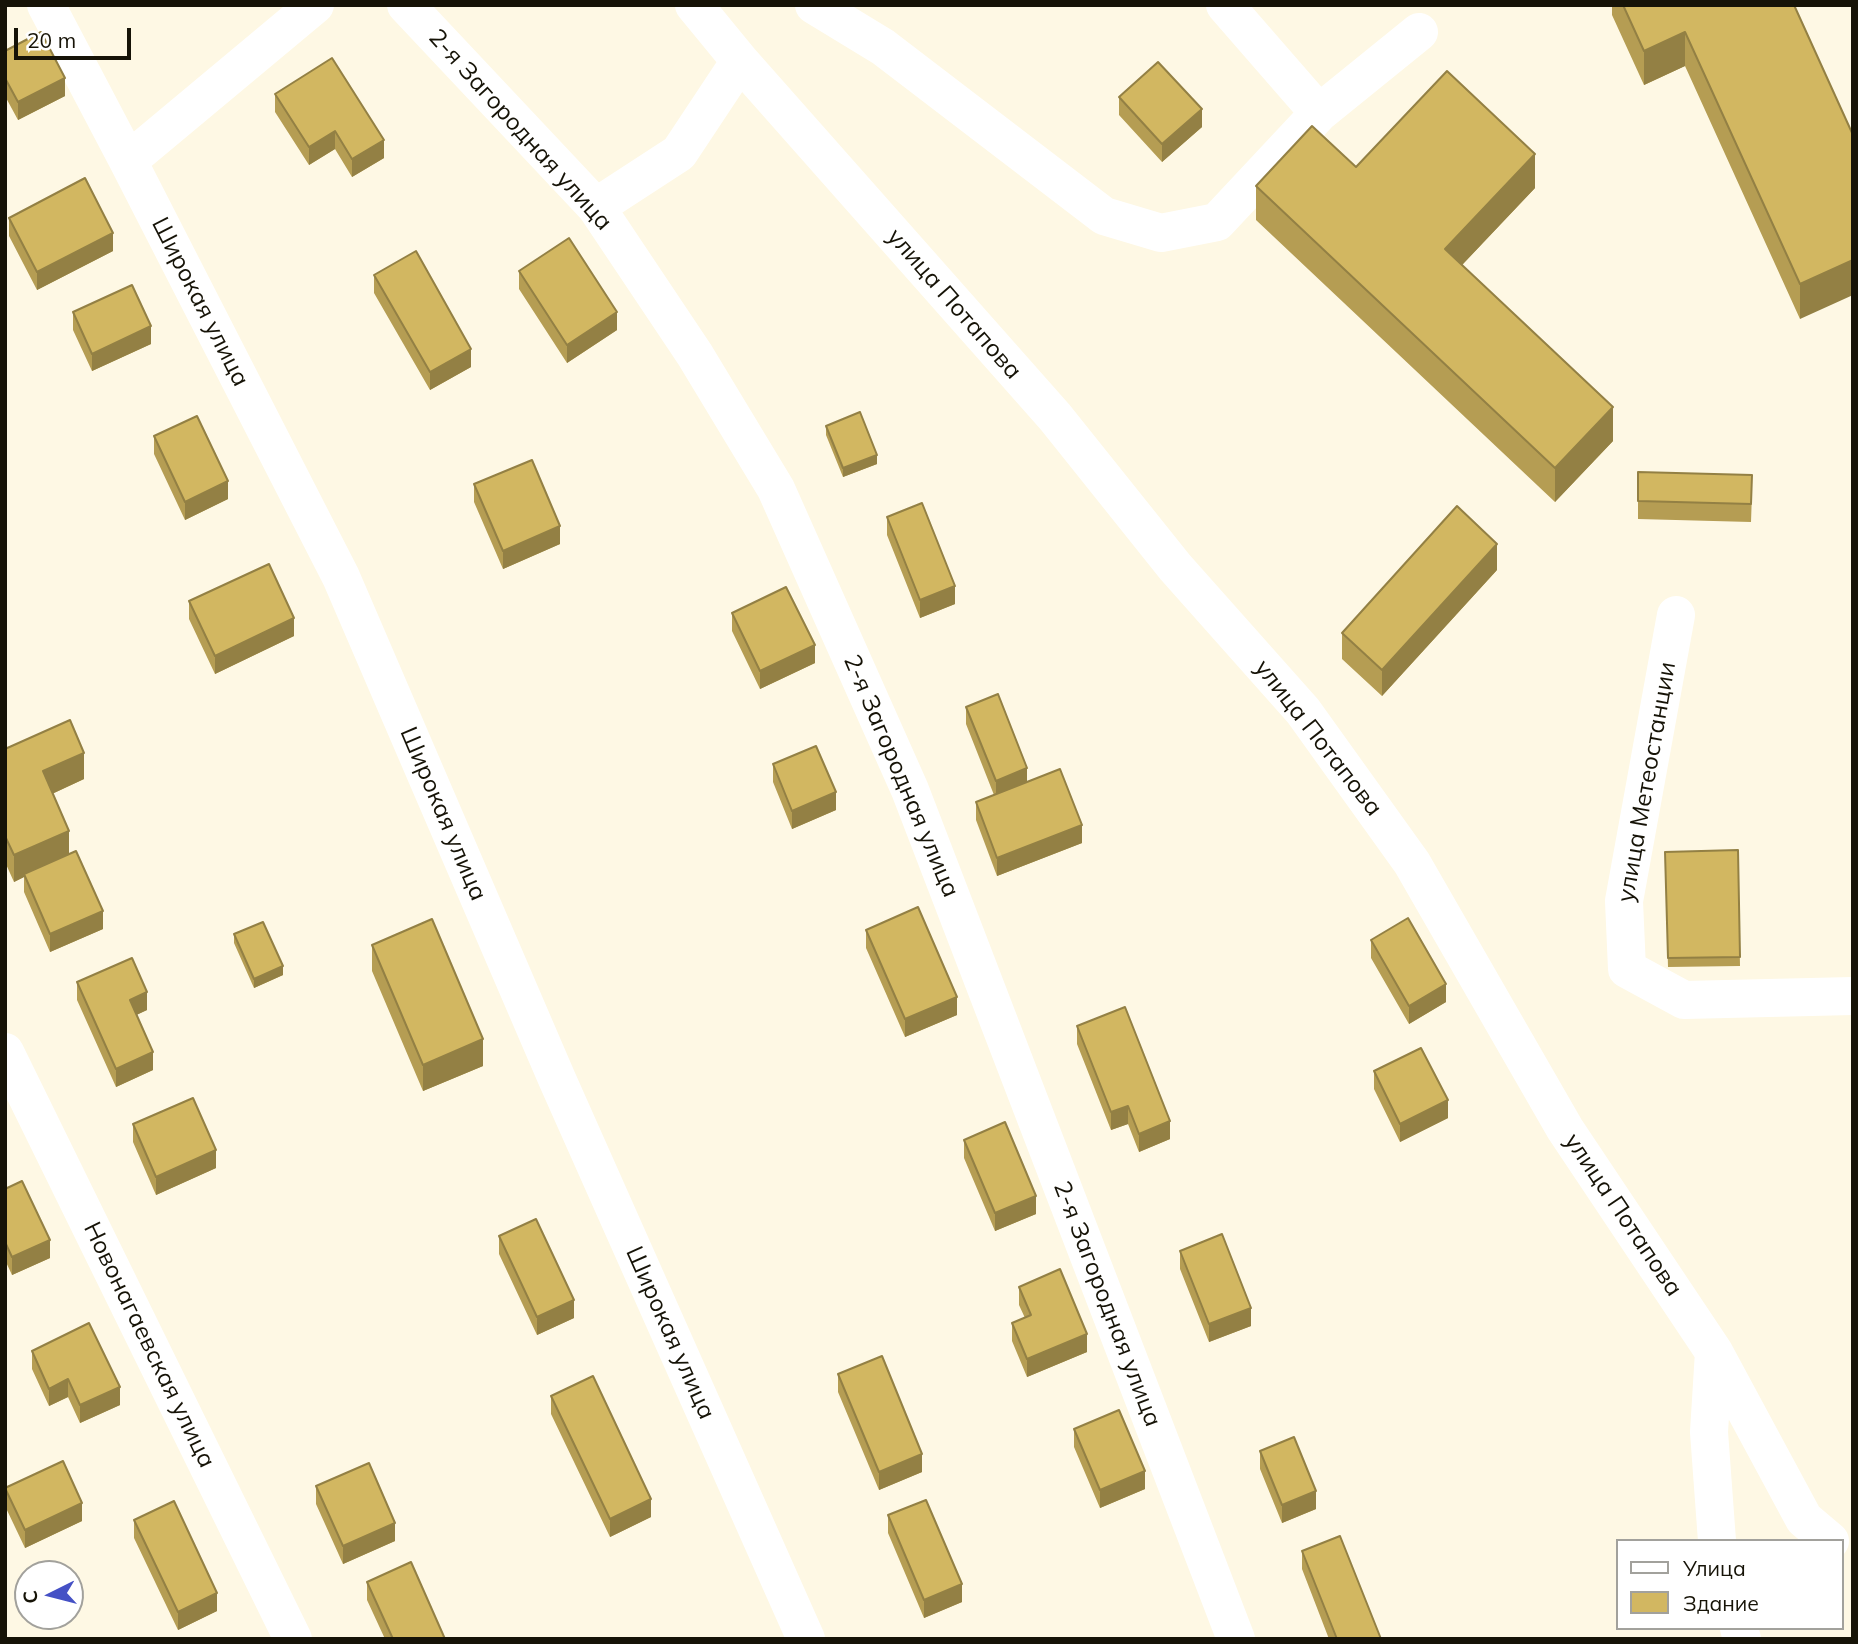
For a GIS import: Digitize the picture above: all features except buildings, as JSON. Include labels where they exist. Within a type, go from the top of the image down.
[{"type":"street","name":"Широкая улица","points":[[46,5],[341,577],[557,1079],[806,1639]]},
{"type":"street","points":[[128,161],[315,5]]},
{"type":"street","name":"2-я Загородная улица","points":[[406,5],[596,206],[695,355],[776,489],[910,790],[1236,1639]]},
{"type":"street","name":"улица Потапова","points":[[694,5],[740,61],[1055,417],[1175,567],[1303,711],[1412,863],[1565,1129],[1714,1352],[1817,1530]]},
{"type":"street","points":[[814,5],[883,47],[1104,216],[1161,233],[1217,222],[1319,113],[1419,32]]},
{"type":"street","points":[[1225,5],[1319,113]]},
{"type":"street","points":[[596,206],[679,153],[740,61]]},
{"type":"street","name":"улица Метеостанции","points":[[1676,615],[1624,901],[1627,968],[1685,1000],[1853,996]]},
{"type":"street","name":"Новонагаевская улица","points":[[5,1052],[293,1639]]},
{"type":"street","points":[[1714,1352],[1709,1432],[1717,1539]]}]
